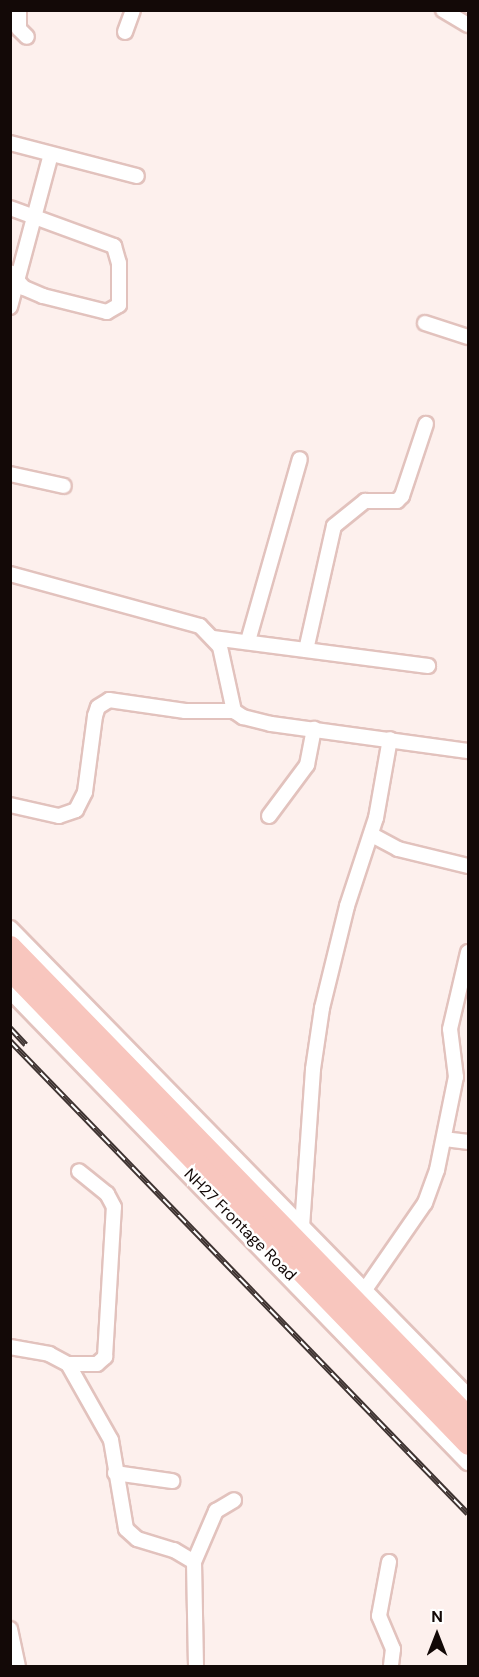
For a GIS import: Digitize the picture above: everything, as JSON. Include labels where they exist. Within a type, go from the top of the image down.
[{"type":"highway","points":[[10,946],[468,1417]]},
{"type":"highway","points":[[10,970],[468,1443]]},
{"type":"street","points":[[19,10],[20,29],[27,37]]},
{"type":"street","points":[[125,32],[133,10]]},
{"type":"street","points":[[443,10],[468,25]]},
{"type":"street","points":[[10,143],[137,176]]},
{"type":"street","points":[[10,307],[15,277],[35,218],[51,154]]},
{"type":"street","points":[[10,208],[114,246],[119,263],[119,304],[107,312],[32,293],[15,277]]},
{"type":"street","points":[[425,323],[468,337]]},
{"type":"street","points":[[306,650],[334,526],[365,501],[397,501],[402,496],[426,424]]},
{"type":"street","points":[[248,642],[300,459]]},
{"type":"street","points":[[10,474],[64,486]]},
{"type":"street","points":[[10,574],[185,620],[200,626],[213,638],[224,660],[234,711]]},
{"type":"street","points":[[213,638],[428,666]]},
{"type":"street","points":[[10,805],[59,816],[76,810],[87,783],[95,716],[98,707],[109,700],[184,711],[234,711],[270,724],[468,751]]},
{"type":"street","points":[[269,816],[307,765],[314,729]]},
{"type":"street","points":[[302,1227],[313,1069],[321,1017],[347,906],[372,836],[390,739]]},
{"type":"street","points":[[372,836],[398,849],[468,866]]},
{"type":"street","points":[[10,929],[468,1397]]},
{"type":"street","points":[[364,1291],[425,1203],[444,1139],[462,1062],[450,1029],[468,952]]},
{"type":"street","name":"NH27 Frontage Road","points":[[10,990],[468,1462]]},
{"type":"street","points":[[444,1139],[468,1142]]},
{"type":"street","points":[[10,1347],[49,1354],[68,1364],[97,1364],[105,1357],[114,1207],[107,1194],[79,1172]]},
{"type":"street","points":[[68,1364],[111,1440],[122,1520],[132,1535],[188,1556],[194,1562]]},
{"type":"street","points":[[115,1473],[172,1481]]},
{"type":"street","points":[[196,1666],[194,1562],[216,1511],[234,1500]]},
{"type":"street","points":[[389,1562],[379,1616],[393,1649],[391,1666]]},
{"type":"street","points":[[10,1629],[18,1666]]},
{"type":"railway","points":[[10,1028],[26,1045]]},
{"type":"railway","points":[[10,1041],[468,1514]]}]
